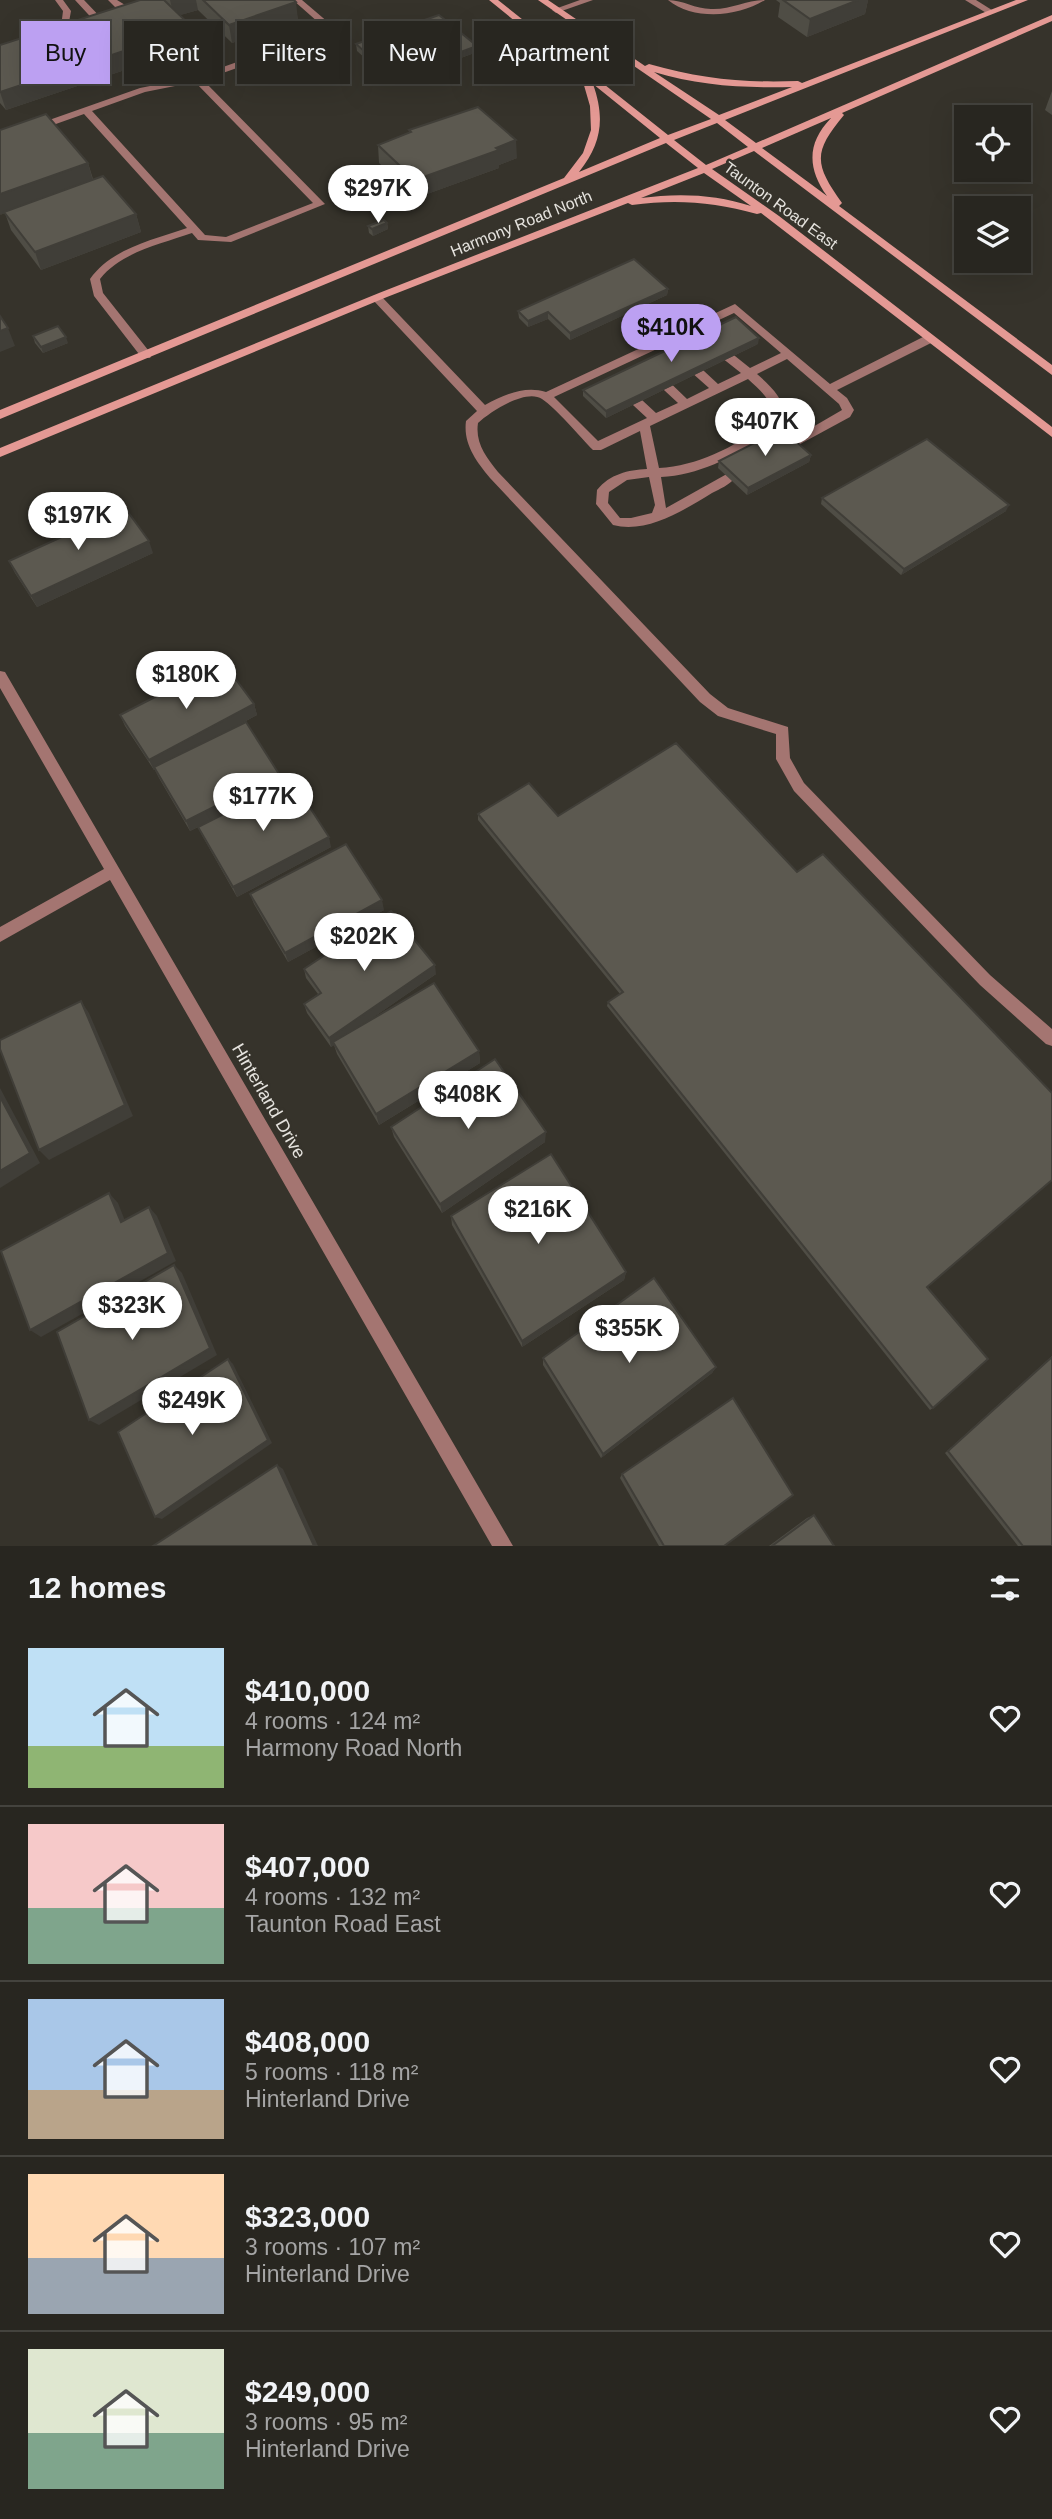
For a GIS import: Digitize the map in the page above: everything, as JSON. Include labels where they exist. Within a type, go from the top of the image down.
[{"type":"main road","name":"Taunton Road East","points":[[493,0],[519,21]]},
{"type":"main road","name":"Taunton Road East","points":[[542,0],[572,21]]},
{"type":"main road","name":"Harmony Road North","points":[[0,415],[667,139],[1024,0]]},
{"type":"main road","name":"Harmony Road North","points":[[0,453],[603,206],[705,169],[1052,18]]},
{"type":"main road","points":[[633,61],[683,79],[719,85],[810,84]]},
{"type":"main road","name":"Taunton Road East","points":[[633,64],[718,119],[1052,371]]},
{"type":"main road","points":[[566,182],[590,153],[596,131],[596,103],[588,84]]},
{"type":"main road","name":"Taunton Road East","points":[[597,84],[1052,433]]},
{"type":"main road","points":[[847,107],[820,132],[815,160],[825,188],[848,218]]},
{"type":"main road","points":[[603,206],[689,197],[721,201],[775,218]]},
{"type":"street","points":[[59,0],[67,11],[65,21]]},
{"type":"street","points":[[79,0],[102,24],[140,12],[121,8],[112,0]]},
{"type":"street","points":[[223,70],[333,32],[298,0]]},
{"type":"street","points":[[556,10],[589,0]]},
{"type":"street","points":[[672,0],[691,11],[710,15],[759,0]]},
{"type":"street","points":[[969,0],[991,12]]},
{"type":"street","points":[[0,134],[19,134],[143,90],[172,84]]},
{"type":"street","points":[[86,110],[191,230],[202,238],[227,240],[320,204],[202,84]]},
{"type":"street","points":[[146,355],[98,294],[95,279],[102,268],[114,260],[191,230]]},
{"type":"street","points":[[377,298],[484,411]]},
{"type":"street","points":[[546,396],[735,308],[843,401],[848,410],[846,414],[791,445]]},
{"type":"street","points":[[694,327],[779,403],[782,417],[779,423],[692,468],[635,472],[620,477],[609,483],[601,497],[605,511],[617,522],[636,523],[658,515],[729,478]]},
{"type":"street","points":[[829,389],[929,339]]},
{"type":"street","points":[[664,341],[717,389]]},
{"type":"street","points":[[789,354],[597,447],[546,396],[528,392],[484,411],[472,421],[471,435],[478,454],[494,475],[710,702],[723,712],[783,732],[783,759],[799,787],[985,980],[1052,1039]]},
{"type":"street","points":[[634,355],[686,404]]},
{"type":"street","points":[[603,369],[649,422],[654,472],[661,505],[658,515]]},
{"type":"street","name":"Hinterland Drive","points":[[0,676],[503,1546]]},
{"type":"street","points":[[0,935],[112,872]]},
{"type":"building","points":[[140,0],[164,0],[186,21],[124,21],[124,51],[110,56],[110,21],[75,21]]},
{"type":"building","points":[[203,0],[296,2],[237,21],[229,25]]},
{"type":"building","points":[[783,0],[858,0],[810,19]]},
{"type":"building","points":[[439,15],[446,21],[422,21]]},
{"type":"building","points":[[460,32],[474,44],[474,47],[460,52]]},
{"type":"building","points":[[21,38],[21,84],[24,84],[0,92],[0,45]]},
{"type":"building","points":[[364,41],[364,51],[356,44]]},
{"type":"building","points":[[478,107],[516,140],[496,148],[499,150],[415,180],[378,145],[411,132],[409,130]]},
{"type":"building","points":[[46,114],[88,163],[0,194],[0,130]]},
{"type":"building","points":[[103,176],[136,214],[35,252],[4,212]]},
{"type":"building","points":[[384,220],[387,223],[372,229],[368,226]]},
{"type":"building","points":[[634,259],[668,289],[570,333],[548,312],[528,321],[518,311]]},
{"type":"building","points":[[0,316],[8,328],[0,331]]},
{"type":"building","points":[[736,317],[759,338],[606,411],[583,390]]},
{"type":"building","points":[[58,326],[66,337],[41,347],[33,336]]},
{"type":"building","points":[[782,429],[811,455],[748,488],[719,461]]},
{"type":"building","points":[[927,439],[1009,505],[904,569],[822,498]]},
{"type":"building","points":[[125,508],[149,541],[31,596],[9,561]]},
{"type":"building","points":[[223,662],[254,704],[149,760],[120,715]]},
{"type":"building","points":[[246,722],[279,774],[186,821],[154,767]]},
{"type":"building","points":[[676,743],[797,872],[823,854],[1052,1093],[1052,1180],[927,1287],[988,1359],[933,1408],[608,1002],[623,992],[478,814],[529,783],[558,816]]},
{"type":"building","points":[[292,780],[329,837],[233,887],[198,827]]},
{"type":"building","points":[[346,844],[382,900],[285,953],[250,894]]},
{"type":"building","points":[[391,911],[435,965],[329,1038],[304,1004],[321,993],[304,969]]},
{"type":"building","points":[[434,983],[479,1051],[376,1114],[333,1042]]},
{"type":"building","points":[[81,1001],[125,1105],[39,1150],[0,1049],[0,1040]]},
{"type":"building","points":[[495,1059],[546,1132],[440,1204],[391,1127]]},
{"type":"building","points":[[0,1097],[30,1153],[0,1171]]},
{"type":"building","points":[[551,1154],[626,1272],[522,1341],[451,1216]]},
{"type":"building","points":[[109,1193],[121,1222],[149,1207],[168,1253],[30,1330],[1,1251]]},
{"type":"building","points":[[174,1265],[210,1348],[89,1420],[57,1332]]},
{"type":"building","points":[[654,1278],[716,1367],[603,1454],[543,1358]]},
{"type":"building","points":[[1052,1357],[1052,1546],[1023,1546],[948,1451]]},
{"type":"building","points":[[228,1359],[268,1440],[155,1517],[118,1432]]},
{"type":"building","points":[[733,1398],[793,1495],[724,1546],[664,1546],[622,1474]]},
{"type":"building","points":[[277,1465],[314,1546],[153,1546]]},
{"type":"building","points":[[814,1515],[834,1546],[772,1546]]}]
